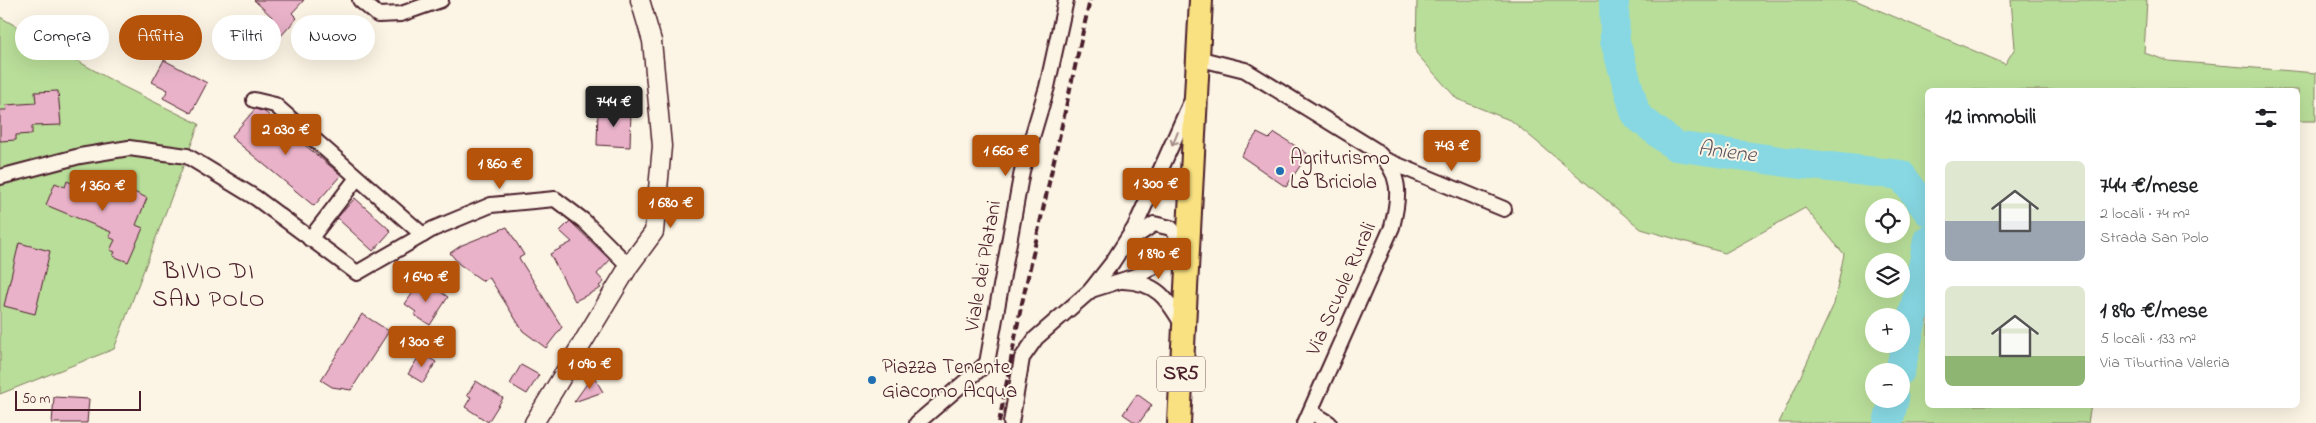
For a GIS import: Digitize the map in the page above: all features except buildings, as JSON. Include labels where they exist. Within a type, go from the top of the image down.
[{"type":"main road","name":"SR5","points":[[1183,420],[1183,325],[1201,0]]},
{"type":"street","points":[[360,0],[378,15],[401,14],[441,0]]},
{"type":"street","points":[[534,423],[629,266],[654,232],[662,146],[652,41],[640,0]]},
{"type":"street","name":"Viale dei Platani","points":[[917,423],[988,363],[1022,171],[1047,87],[1066,0]]},
{"type":"street","points":[[1197,58],[1245,70],[1375,150],[1388,161],[1504,209]]},
{"type":"street","points":[[1011,423],[1022,358],[1036,338],[1090,291],[1122,248],[1135,227],[1156,184],[1195,94]]},
{"type":"street","points":[[254,100],[275,105],[423,235]]},
{"type":"street","points":[[0,177],[80,156],[129,148],[187,156],[256,198],[357,273],[423,235],[491,205],[555,199],[584,221],[629,266]]},
{"type":"street","name":"Via Scuole Rurali","points":[[1329,423],[1308,417],[1392,227],[1398,190],[1394,173],[1388,161]]},
{"type":"street","points":[[310,238],[357,178]]},
{"type":"street","points":[[1090,291],[1138,275],[1187,248],[1171,228],[1154,224],[1141,231],[1122,248]]},
{"type":"street","points":[[1117,281],[1133,282],[1152,289],[1167,299],[1183,325]]},
{"type":"green space","points":[[1417,0],[1855,0],[2005,64],[2015,48],[2011,0],[2147,0],[2144,53],[2169,61],[2316,73],[2316,121],[2300,121],[2300,88],[1925,88],[1925,408],[2090,408],[2088,423],[1779,423],[1834,304],[1844,254],[1805,208],[1725,253],[1641,229],[1512,121],[1457,99],[1416,53]]},
{"type":"green space","points":[[0,17],[15,26],[15,60],[76,60],[120,85],[199,124],[114,349],[0,394]]},
{"type":"waterway","name":"Aniene","points":[[1614,0],[1615,41],[1636,115],[1675,146],[1786,162],[1901,175],[1925,207]]},
{"type":"waterway","name":"Aniene","points":[[1902,363],[1925,256]]},
{"type":"waterway","name":"Aniene","points":[[1888,423],[1892,408]]},
{"type":"railway","points":[[999,423],[1020,312],[1090,0]]},
{"type":"place","name":"Agriturismo La Briciola","points":[[1280,171]]},
{"type":"place","name":"Piazza Tenente Giacomo Acqua","points":[[872,380]]},
{"type":"district","name":"BIVIO DI SAN POLO","points":[[209,286]]}]
